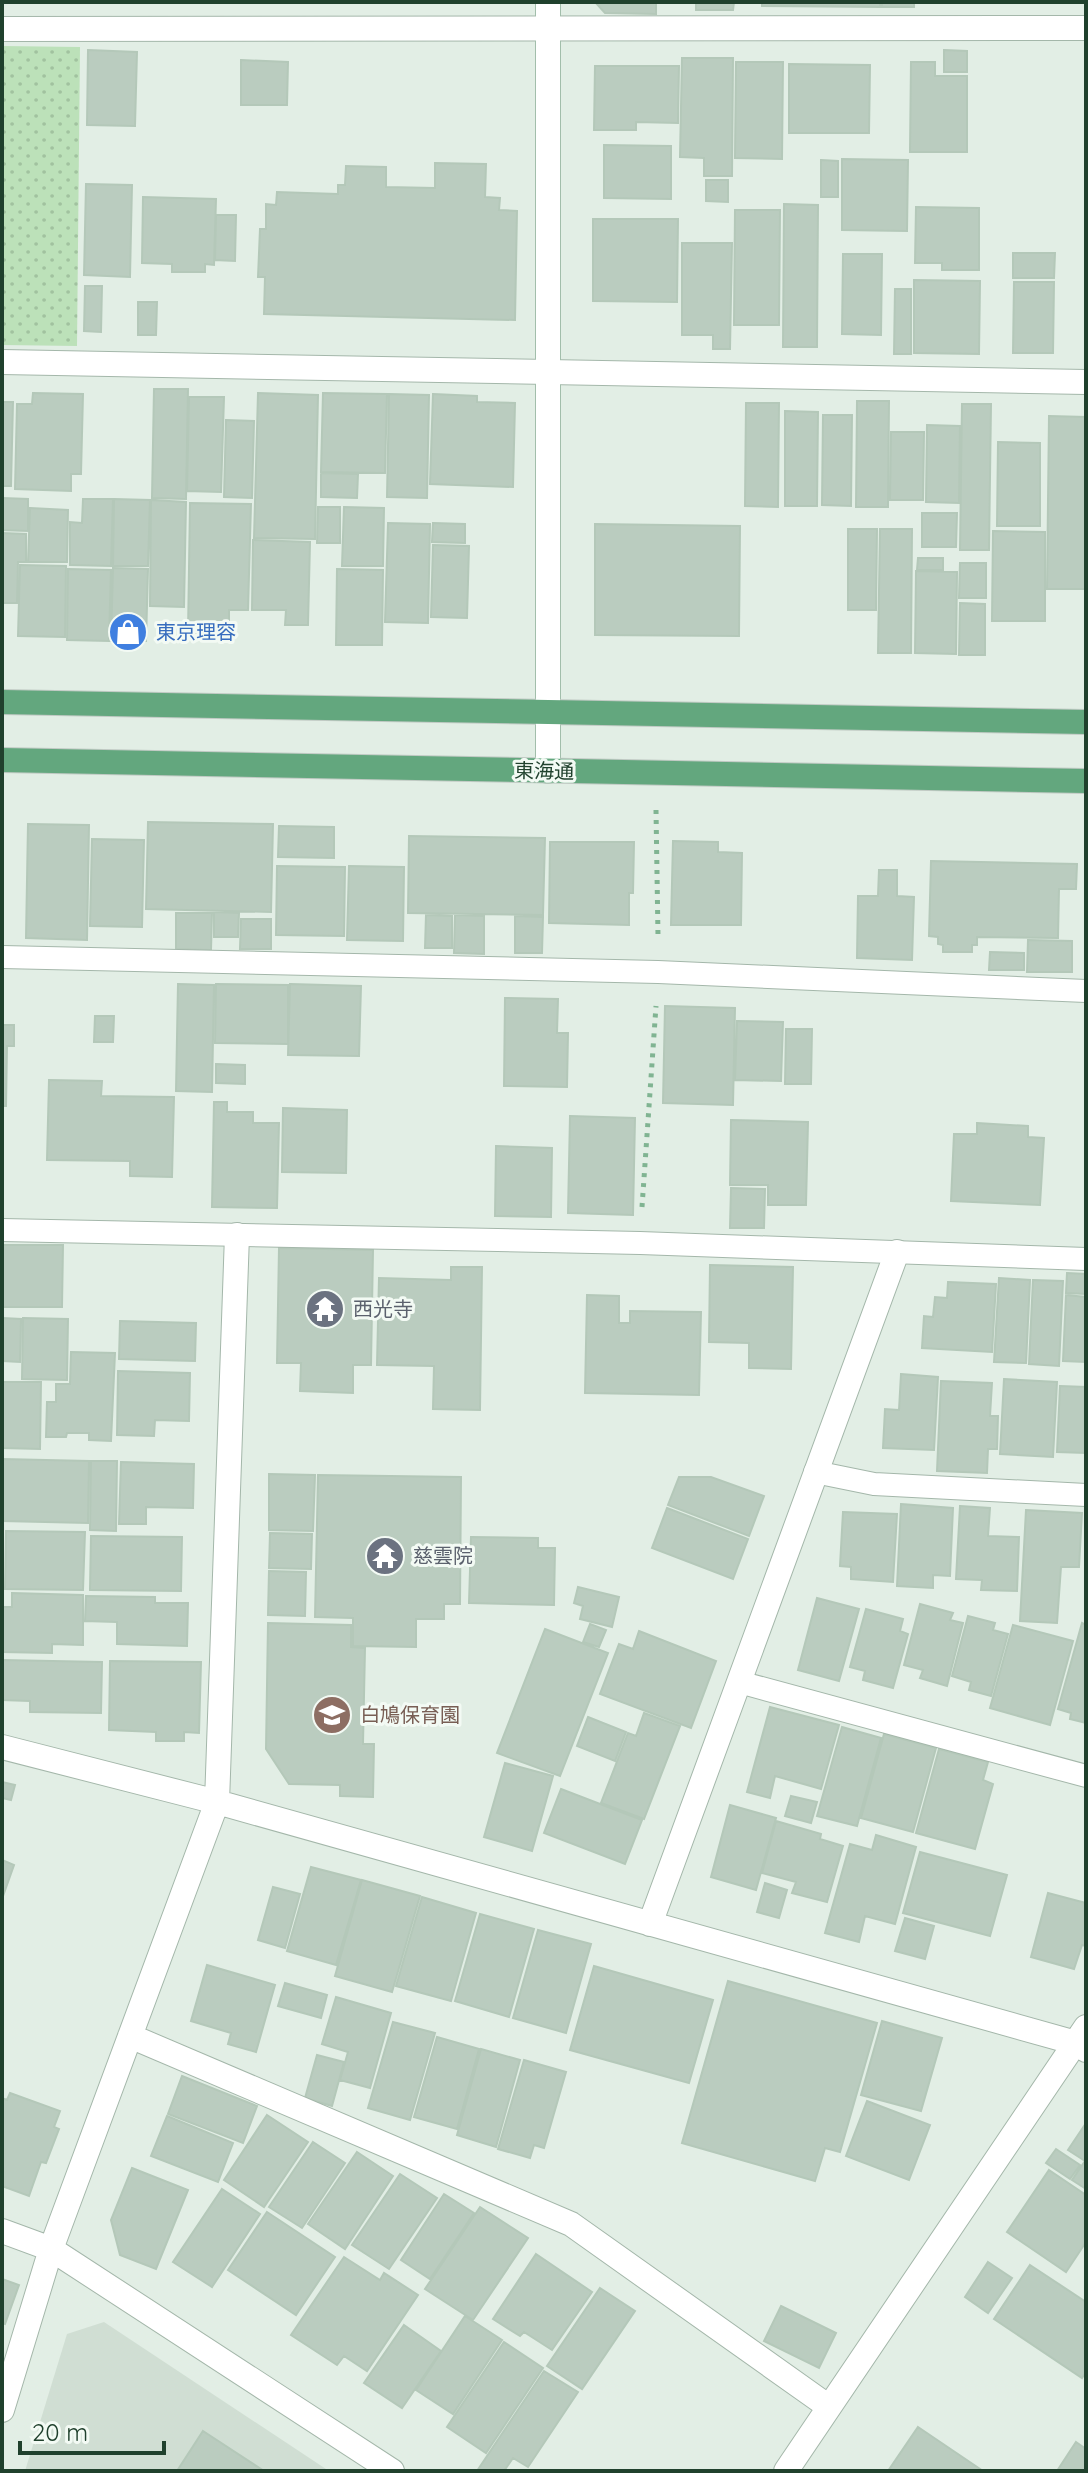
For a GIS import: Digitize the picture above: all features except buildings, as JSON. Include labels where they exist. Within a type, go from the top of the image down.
[{"type":"main road","points":[[2,702],[1086,722]]},
{"type":"main road","name":"東海通","points":[[2,760],[1086,781]]},
{"type":"street","points":[[548,2],[548,771]]},
{"type":"street","points":[[2,29],[1086,28]]},
{"type":"street","points":[[2,362],[1086,382]]},
{"type":"street","points":[[2,2410],[51,2249],[217,1802],[237,1235]]},
{"type":"street","points":[[650,1924],[897,1252]]},
{"type":"street","points":[[2,1747],[217,1802],[650,1924],[1083,2040],[786,2471]]},
{"type":"street","points":[[130,2036],[571,2224],[829,2407]]},
{"type":"street","points":[[2,2231],[51,2249],[392,2471]]},
{"type":"lane","points":[[2,957],[658,972],[1086,991]]},
{"type":"lane","points":[[2,1230],[640,1243],[1086,1259]]},
{"type":"lane","points":[[815,1472],[874,1484],[1086,1495]]},
{"type":"lane","points":[[739,1682],[1086,1776]]},
{"type":"shaded area","points":[[104,2322],[329,2471],[25,2471],[67,2334]]},
{"type":"green space","points":[[2,46],[80,47],[77,346],[2,345]]},
{"type":"place","name":"東京理容","points":[[128,632]]},
{"type":"place","name":"西光寺","points":[[325,1309]]},
{"type":"place","name":"慈雲院","points":[[385,1556]]},
{"type":"place","name":"白鳩保育園","points":[[332,1715]]}]
